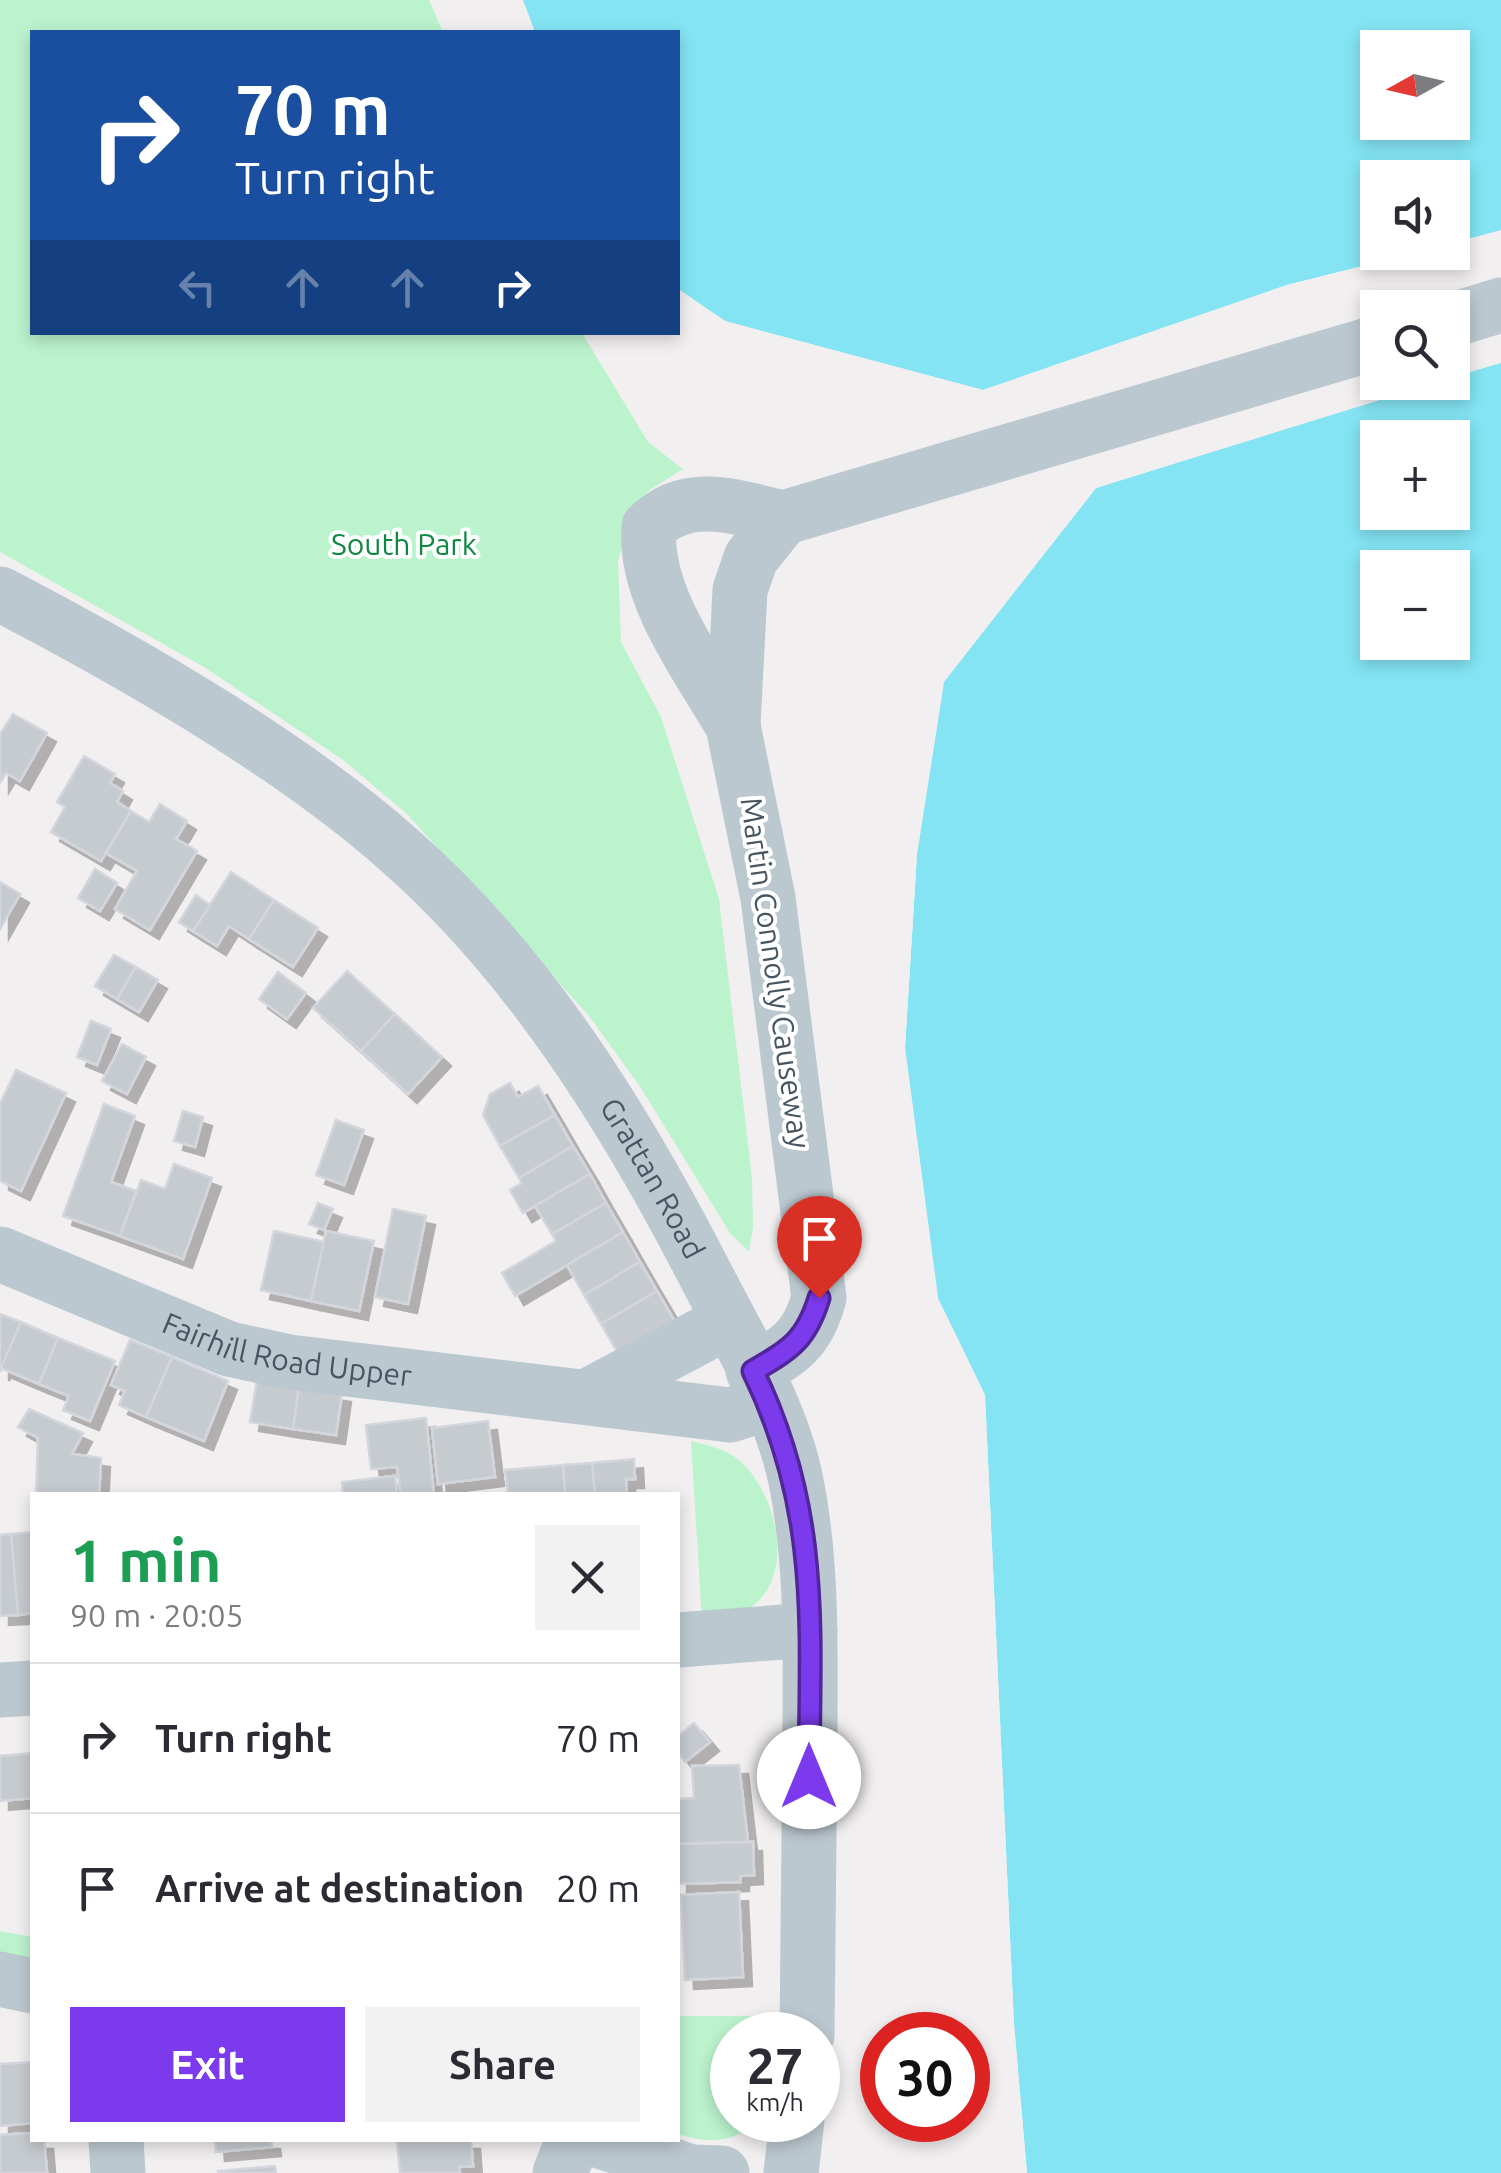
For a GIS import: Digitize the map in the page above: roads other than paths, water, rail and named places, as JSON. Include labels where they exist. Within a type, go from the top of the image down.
[{"type":"street","points":[[1470,315],[1501,306]]},
{"type":"street","name":"Martin Connolly Causeway","points":[[734,726],[665,599],[647,550],[650,527],[666,511],[687,503],[718,504],[783,518],[1360,347]]},
{"type":"street","name":"Martin Connolly Causeway","points":[[761,1387],[810,1328],[819,1298],[768,898],[734,726],[740,590],[751,558],[783,518]]},
{"type":"street","name":"Grattan Road","points":[[0,594],[296,770],[399,850],[476,928],[549,1017],[624,1129],[761,1387],[795,1474],[806,1542],[810,1630],[807,2012]]},
{"type":"street","name":"Fairhill Road Upper","points":[[0,1254],[228,1349],[289,1362],[730,1415],[761,1387]]},
{"type":"street","points":[[588,1396],[728,1321]]},
{"type":"street","points":[[680,1640],[810,1630]]},
{"type":"street","points":[[0,1690],[30,1688]]},
{"type":"street","points":[[0,1979],[30,1986]]},
{"type":"street","points":[[116,2142],[118,2173]]},
{"type":"street","points":[[560,2173],[573,2142]]},
{"type":"street","points":[[602,2142],[690,2172],[722,2173]]},
{"type":"water","points":[[523,0],[1501,0],[1501,230],[1470,238],[1470,160],[1360,160],[1360,267],[1287,285],[983,390],[725,321],[680,290],[680,30],[534,30]]},
{"type":"water","points":[[1501,363],[1501,2173],[1027,2173],[1014,2024],[985,1395],[938,1299],[905,1048],[917,854],[944,681],[1096,488],[1368,402],[1470,400],[1470,372]]},
{"type":"park label","name":"South Park","points":[[404,545]]}]
